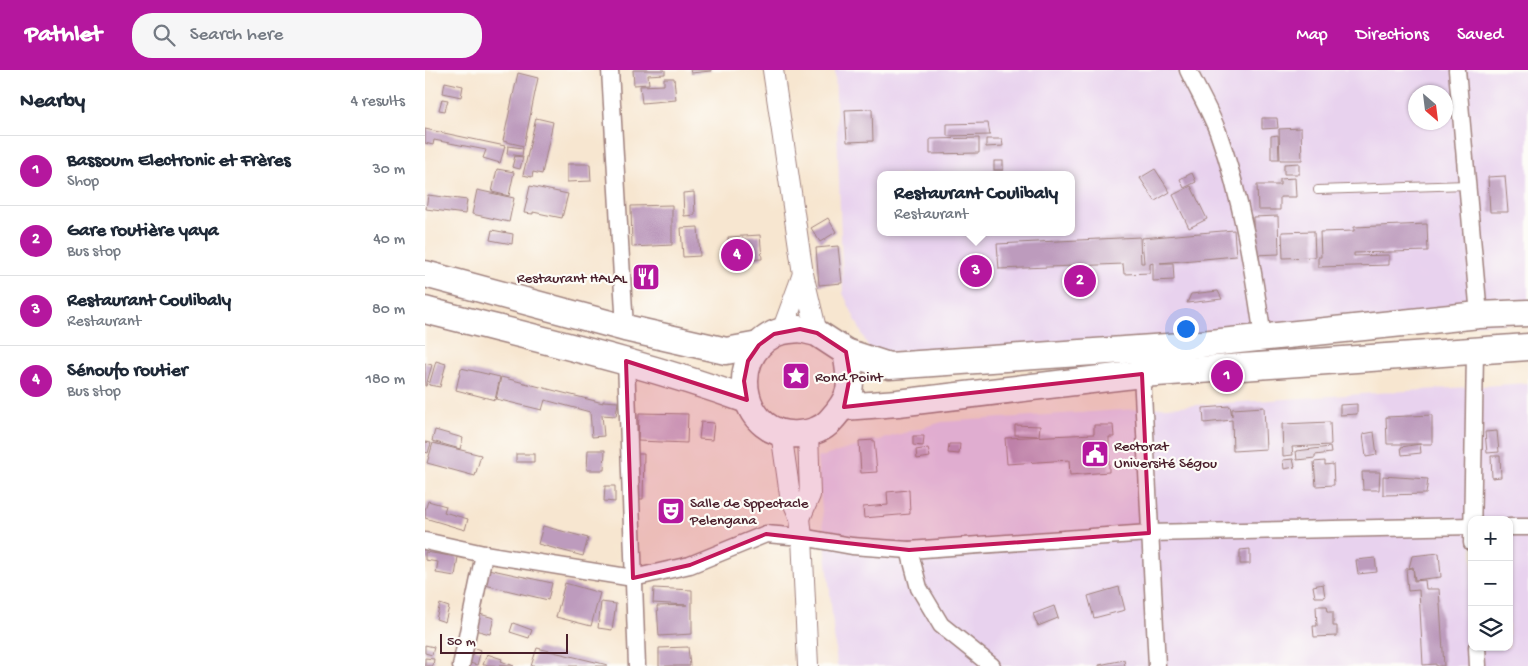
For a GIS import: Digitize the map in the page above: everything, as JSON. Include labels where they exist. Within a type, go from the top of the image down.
[{"type":"highway","points":[[425,274],[625,328],[726,351],[759,345]]},
{"type":"highway","points":[[425,310],[626,362],[747,400]]},
{"type":"highway","points":[[846,352],[850,376],[849,392],[843,407],[825,426],[808,434],[795,435],[767,426],[755,414],[747,400],[744,381],[748,361],[759,345],[774,334],[782,331],[800,329],[817,333],[846,352],[889,366],[1182,346],[1479,314],[1528,313]]},
{"type":"highway","points":[[843,407],[899,403],[1142,374],[1528,347]]},
{"type":"street","points":[[610,70],[625,328]]},
{"type":"street","points":[[773,70],[803,274],[817,333]]},
{"type":"street","points":[[1188,70],[1217,132],[1241,211],[1253,270],[1263,338]]},
{"type":"street","points":[[1457,70],[1479,314]]},
{"type":"street","points":[[782,331],[803,274]]},
{"type":"street","points":[[1471,516],[1475,351]]},
{"type":"street","points":[[626,362],[637,666]]},
{"type":"street","points":[[1142,374],[1157,666]]},
{"type":"street","points":[[781,432],[791,494],[800,518],[808,666]]},
{"type":"street","points":[[800,518],[810,495],[808,434]]},
{"type":"street","points":[[1513,527],[1528,527]]},
{"type":"street","points":[[425,541],[484,554],[633,578],[690,565],[766,534],[852,546],[909,550],[1149,532],[1468,532]]},
{"type":"street","points":[[909,550],[919,588],[941,625],[992,666]]},
{"type":"street","points":[[461,666],[484,554]]},
{"type":"street","points":[[1477,651],[1478,666]]},
{"type":"lane","points":[[1318,190],[1467,185]]},
{"type":"highlighted area","points":[[800,329],[817,333],[846,352],[850,376],[844,407],[1142,374],[1149,533],[909,550],[766,534],[690,565],[633,578],[626,361],[747,400],[744,381],[748,361],[759,345],[774,334]]},
{"type":"shaded area","points":[[835,70],[1528,70],[1528,322],[871,353],[843,293]]},
{"type":"shaded area","points":[[1528,383],[1528,666],[837,666],[817,458],[942,422]]},
{"type":"building","points":[[633,70],[665,70],[665,74],[648,75],[649,84],[634,85]]},
{"type":"building","points":[[690,70],[711,70],[711,71],[691,73]]},
{"type":"building","points":[[518,73],[538,78],[524,146],[503,141]]},
{"type":"building","points":[[664,78],[674,78],[676,100],[642,103],[640,86],[664,85]]},
{"type":"building","points":[[445,82],[463,86],[461,97],[443,93]]},
{"type":"building","points":[[442,99],[448,100],[445,111],[439,110]]},
{"type":"building","points":[[872,109],[873,141],[847,142],[845,110]]},
{"type":"building","points":[[536,118],[553,122],[542,174],[533,172],[532,177],[523,175]]},
{"type":"building","points":[[1262,118],[1277,118],[1278,128],[1262,129]]},
{"type":"building","points":[[988,123],[990,135],[947,136],[947,124]]},
{"type":"building","points":[[1301,128],[1302,160],[1280,160],[1279,129]]},
{"type":"building","points":[[425,129],[505,146],[500,163],[483,158],[486,150],[434,140],[433,145],[425,143]]},
{"type":"building","points":[[1278,135],[1279,159],[1271,159],[1271,136]]},
{"type":"building","points":[[979,138],[979,153],[930,154],[930,139]]},
{"type":"building","points":[[986,139],[1002,139],[1003,146],[986,147]]},
{"type":"building","points":[[508,146],[523,148],[522,156],[507,154]]},
{"type":"building","points":[[515,156],[523,157],[520,169],[512,167]]},
{"type":"building","points":[[994,161],[1003,161],[1003,170],[994,170]]},
{"type":"building","points":[[1299,163],[1299,174],[1284,174],[1284,164]]},
{"type":"building","points":[[567,164],[590,164],[591,181],[567,182]]},
{"type":"building","points":[[497,169],[514,172],[509,196],[492,192]]},
{"type":"building","points":[[1155,169],[1170,192],[1155,201],[1140,178]]},
{"type":"building","points":[[1192,173],[1196,182],[1184,188],[1180,179]]},
{"type":"building","points":[[1505,176],[1508,212],[1490,212],[1488,177]]},
{"type":"building","points":[[1295,178],[1296,197],[1280,197],[1280,210],[1258,210],[1257,185],[1280,185],[1280,179]]},
{"type":"building","points":[[530,186],[568,194],[562,218],[533,212],[533,214],[524,213]]},
{"type":"building","points":[[1191,186],[1207,219],[1189,228],[1173,195]]},
{"type":"building","points":[[477,190],[514,198],[509,222],[472,214]]},
{"type":"building","points":[[694,192],[695,215],[684,216],[683,193]]},
{"type":"building","points":[[428,195],[467,200],[465,214],[426,209]]},
{"type":"building","points":[[672,205],[672,245],[632,247],[631,206]]},
{"type":"building","points":[[1278,216],[1279,254],[1253,255],[1253,217]]},
{"type":"building","points":[[828,218],[836,232],[820,242],[811,228]]},
{"type":"building","points":[[1427,224],[1428,251],[1354,253],[1354,256],[1389,255],[1389,265],[1318,267],[1318,257],[1321,257],[1320,232],[1354,231],[1354,227]]},
{"type":"building","points":[[698,227],[700,256],[683,257],[681,228]]},
{"type":"building","points":[[492,230],[513,234],[512,244],[490,240]]},
{"type":"building","points":[[1234,230],[1236,256],[1160,263],[1173,263],[1174,280],[1153,281],[1153,263],[1150,264],[1150,273],[1124,274],[1123,264],[999,269],[997,244],[1140,237],[1141,263],[1144,263],[1142,238]]},
{"type":"building","points":[[1314,231],[1315,257],[1283,258],[1282,232]]},
{"type":"building","points":[[760,235],[762,259],[729,261],[728,237]]},
{"type":"building","points":[[838,246],[842,283],[819,285],[816,248]]},
{"type":"building","points":[[1218,291],[1222,299],[1187,303],[1191,294]]},
{"type":"building","points":[[436,361],[446,364],[440,387],[429,385]]},
{"type":"building","points":[[425,363],[432,365],[426,386],[425,386]]},
{"type":"building","points":[[461,368],[500,377],[495,400],[456,390]]},
{"type":"building","points":[[501,377],[603,403],[603,401],[618,402],[616,416],[602,415],[604,436],[592,437],[590,412],[545,400],[542,410],[496,399]]},
{"type":"building","points":[[1357,404],[1357,414],[1340,415],[1340,405]]},
{"type":"building","points":[[1230,406],[1232,416],[1232,409],[1264,407],[1266,449],[1233,451],[1232,420],[1204,423],[1203,408]]},
{"type":"building","points":[[639,413],[688,414],[687,443],[638,441]]},
{"type":"building","points":[[1432,415],[1432,444],[1387,444],[1386,417]]},
{"type":"building","points":[[701,422],[714,423],[712,440],[699,439]]},
{"type":"building","points":[[1330,422],[1331,445],[1292,447],[1293,455],[1283,456],[1282,424]]},
{"type":"building","points":[[1015,425],[1040,426],[1039,436],[1015,435]]},
{"type":"building","points":[[1094,425],[1113,425],[1114,437],[1109,437],[1109,472],[1070,475],[1069,460],[1007,464],[1005,438],[1094,434]]},
{"type":"building","points":[[435,430],[463,438],[460,449],[432,441]]},
{"type":"building","points":[[1497,431],[1499,452],[1487,453],[1485,432]]},
{"type":"building","points":[[1374,432],[1377,455],[1366,457],[1363,434]]},
{"type":"building","points":[[913,436],[924,436],[923,446],[913,445]]},
{"type":"building","points":[[874,440],[877,472],[861,473],[859,441]]},
{"type":"building","points":[[425,442],[431,443],[428,453],[425,452]]},
{"type":"building","points":[[433,443],[481,455],[475,476],[427,463]]},
{"type":"building","points":[[949,444],[960,444],[959,454],[948,453]]},
{"type":"building","points":[[1420,444],[1421,453],[1402,455],[1401,447]]},
{"type":"building","points":[[1330,447],[1331,453],[1315,455],[1315,458],[1297,460],[1296,451]]},
{"type":"building","points":[[928,448],[930,457],[917,459],[916,450]]},
{"type":"building","points":[[588,450],[605,450],[604,470],[587,470]]},
{"type":"building","points":[[516,454],[534,454],[534,462],[516,462]]},
{"type":"building","points":[[633,454],[644,454],[643,499],[633,499]]},
{"type":"building","points":[[1491,456],[1500,456],[1501,477],[1492,478]]},
{"type":"building","points":[[1293,459],[1295,467],[1284,469],[1283,460]]},
{"type":"building","points":[[1325,461],[1325,465],[1333,464],[1334,485],[1316,486],[1314,462]]},
{"type":"building","points":[[1362,472],[1380,472],[1379,490],[1363,490]]},
{"type":"building","points":[[1383,476],[1428,479],[1426,494],[1383,495]]},
{"type":"building","points":[[605,486],[615,486],[615,502],[604,501]]},
{"type":"building","points":[[909,490],[910,514],[864,518],[863,507],[888,505],[887,492]]},
{"type":"building","points":[[428,501],[446,506],[444,512],[468,519],[465,530],[425,518]]},
{"type":"building","points":[[543,526],[588,538],[583,556],[538,544]]},
{"type":"building","points":[[1250,549],[1250,564],[1240,564],[1240,550]]},
{"type":"building","points":[[425,552],[458,557],[455,576],[436,573],[438,562],[425,560]]},
{"type":"building","points":[[1439,553],[1441,577],[1415,580],[1413,567],[1409,568],[1412,556]]},
{"type":"building","points":[[1375,558],[1377,572],[1358,574],[1356,560]]},
{"type":"building","points":[[1413,568],[1414,581],[1425,580],[1426,589],[1439,589],[1444,666],[1436,666],[1436,664],[1423,665],[1419,590],[1408,591],[1406,569]]},
{"type":"building","points":[[488,569],[552,583],[548,600],[485,585]]},
{"type":"building","points":[[565,583],[600,593],[591,626],[556,617]]},
{"type":"building","points":[[1323,584],[1325,597],[1315,597],[1313,586]]},
{"type":"building","points":[[1119,587],[1125,610],[1094,618],[1088,596]]},
{"type":"building","points":[[654,588],[692,590],[692,634],[659,636],[657,606],[687,605],[653,603]]},
{"type":"building","points":[[601,602],[616,604],[612,630],[598,628]]},
{"type":"building","points":[[440,604],[449,607],[445,622],[436,619]]},
{"type":"building","points":[[1054,606],[1058,618],[1038,626],[1033,614]]},
{"type":"building","points":[[1316,606],[1327,606],[1328,612],[1333,612],[1333,626],[1337,626],[1337,636],[1314,637],[1313,626],[1317,626]]},
{"type":"building","points":[[476,613],[494,618],[490,634],[471,629]]},
{"type":"building","points":[[513,623],[532,630],[529,638],[510,632]]},
{"type":"building","points":[[425,645],[434,647],[432,655],[425,653]]},
{"type":"building","points":[[470,647],[481,650],[477,665],[466,662]]},
{"type":"building","points":[[688,647],[690,666],[659,666],[659,648]]},
{"type":"building","points":[[537,648],[608,665],[531,666]]},
{"type":"building","points":[[487,654],[502,659],[501,661],[514,666],[483,665]]},
{"type":"building","points":[[425,658],[434,659],[433,666],[425,666]]},
{"type":"building","points":[[1124,660],[1125,666],[1099,666],[1099,665]]},
{"type":"place","name":"Sénoufo routier","points":[[737,255]]},
{"type":"place","name":"Restaurant Coulibaly","points":[[976,271]]},
{"type":"place","name":"Restaurant HALAL","points":[[646,277]]},
{"type":"place","name":"Gare routière yaya","points":[[1080,281]]},
{"type":"place","name":"Rond Point","points":[[796,376]]},
{"type":"place","name":"Bassoum Electronic et Frères","points":[[1227,376]]},
{"type":"place","name":"Rectorat Université Ségou","points":[[1095,454]]},
{"type":"place","name":"Salle de Sppectacle Pelengana","points":[[671,511]]}]
